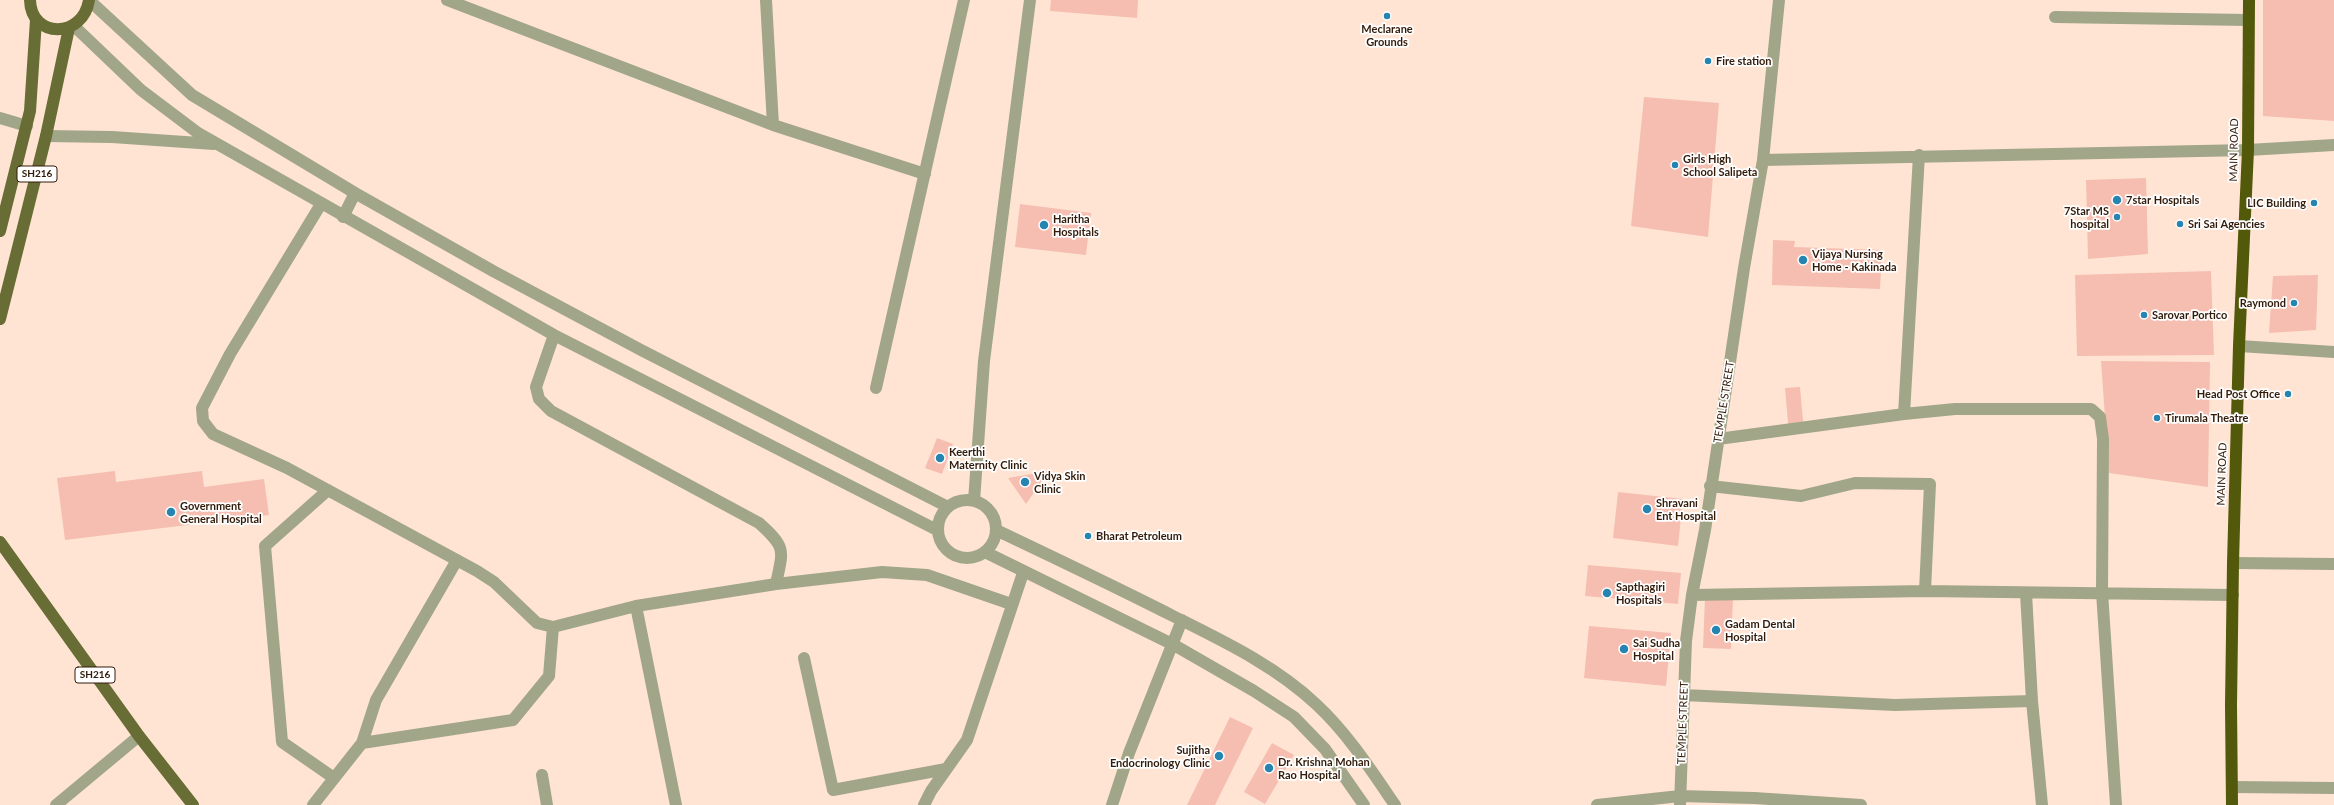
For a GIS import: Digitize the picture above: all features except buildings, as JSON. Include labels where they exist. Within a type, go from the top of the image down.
[{"type":"highway","name":"MAIN ROAD","points":[[2232,805],[2231,705],[2233,563],[2239,346],[2248,150],[2249,0]]},
{"type":"main road","name":"SH216","points":[[0,231],[27,126],[33,79],[36,20],[30,8],[30,0]]},
{"type":"main road","name":"SH216","points":[[0,319],[46,136],[71,27],[82,19],[87,10],[89,0]]},
{"type":"main road","points":[[36,20],[46,27],[57,30],[71,27]]},
{"type":"main road","name":"SH216","points":[[0,542],[139,736],[193,805]]},
{"type":"street","points":[[89,0],[192,95],[355,194],[641,350],[948,507]]},
{"type":"street","points":[[447,0],[773,125],[925,174]]},
{"type":"street","points":[[766,0],[773,125]]},
{"type":"street","points":[[876,388],[964,0]]},
{"type":"street","points":[[974,501],[984,361],[1030,0]]},
{"type":"street","name":"TEMPLE STREET","points":[[1680,801],[1686,642],[1692,596],[1705,530],[1710,486],[1763,160],[1779,0]]},
{"type":"street","points":[[2055,17],[2248,20]]},
{"type":"street","points":[[71,27],[141,90],[198,133],[343,217],[554,335],[937,530]]},
{"type":"street","points":[[0,118],[27,126]]},
{"type":"street","points":[[46,136],[112,137],[217,144]]},
{"type":"street","points":[[1763,160],[1919,155],[2248,150],[2334,145]]},
{"type":"street","points":[[1904,414],[1919,155]]},
{"type":"street","points":[[343,217],[355,194]]},
{"type":"street","points":[[321,204],[230,354],[202,408],[203,421],[213,434],[287,468],[457,560],[494,582],[537,623],[553,627],[636,606],[776,584],[882,572],[927,575],[1011,604]]},
{"type":"street","points":[[554,335],[536,387],[539,400],[552,411],[759,523],[776,538],[782,554],[776,584]]},
{"type":"street","points":[[2239,346],[2334,352]]},
{"type":"street","points":[[1718,439],[1904,414],[1955,409],[2092,409],[2100,417],[2103,439],[2102,592],[2116,805]]},
{"type":"street","points":[[1710,486],[1800,496],[1855,483],[1930,484],[1925,591]]},
{"type":"street","points":[[328,490],[265,546],[282,742],[334,778]]},
{"type":"street","points":[[960,501],[974,501],[985,507],[993,517],[996,530],[993,542],[985,552],[973,558],[960,558],[948,552],[944,548],[940,542],[937,530],[940,517],[948,507],[960,501]]},
{"type":"street","points":[[996,530],[1182,620],[1239,650],[1282,676],[1316,704],[1341,729],[1395,805]]},
{"type":"street","points":[[985,552],[1023,573],[1174,644],[1254,691],[1294,717],[1325,749],[1364,805]]},
{"type":"street","points":[[313,805],[362,743],[376,700],[457,560]]},
{"type":"street","points":[[2233,563],[2334,564]]},
{"type":"street","points":[[924,805],[930,791],[967,740],[1011,604],[1023,573]]},
{"type":"street","points":[[1692,596],[1925,591],[2026,593],[2102,592],[2233,595]]},
{"type":"street","points":[[2026,593],[2032,701],[2042,805]]},
{"type":"street","points":[[636,606],[676,805]]},
{"type":"street","points":[[1112,805],[1129,753],[1174,644],[1182,620]]},
{"type":"street","points":[[362,743],[513,720],[549,676],[553,627]]},
{"type":"street","points":[[804,658],[833,790],[946,769]]},
{"type":"street","points":[[1684,695],[1895,705],[2032,701]]},
{"type":"street","points":[[56,805],[139,736]]},
{"type":"street","points":[[542,775],[547,805]]},
{"type":"street","points":[[2232,787],[2334,788]]},
{"type":"street","points":[[1597,805],[1754,798],[1861,805]]},
{"type":"place","name":"Meclarane Grounds","points":[[1387,16]]},
{"type":"place","name":"Fire station","points":[[1708,61]]},
{"type":"place","name":"Girls High School Salipeta","points":[[1675,165]]},
{"type":"place","name":"7star Hospitals","points":[[2117,200]]},
{"type":"place","name":"LIC Building","points":[[2314,203]]},
{"type":"place","name":"7Star MS hospital","points":[[2117,217]]},
{"type":"place","name":"Sri Sai Agencies","points":[[2180,224]]},
{"type":"place","name":"Haritha Hospitals","points":[[1044,225]]},
{"type":"place","name":"Vijaya Nursing Home - Kakinada","points":[[1803,260]]},
{"type":"place","name":"Raymond","points":[[2294,303]]},
{"type":"place","name":"Sarovar Portico","points":[[2144,315]]},
{"type":"place","name":"Head Post Office","points":[[2288,394]]},
{"type":"place","name":"Tirumala Theatre","points":[[2157,418]]},
{"type":"place","name":"Keerthi Maternity Clinic","points":[[940,458]]},
{"type":"place","name":"Vidya Skin Clinic","points":[[1025,482]]},
{"type":"place","name":"Shravani Ent Hospital","points":[[1647,509]]},
{"type":"place","name":"Government General Hospital","points":[[171,512]]},
{"type":"place","name":"Bharat Petroleum","points":[[1088,536]]},
{"type":"place","name":"Sapthagiri Hospitals","points":[[1607,593]]},
{"type":"place","name":"Gadam Dental Hospital","points":[[1716,630]]},
{"type":"place","name":"Sai Sudha Hospital","points":[[1624,649]]},
{"type":"place","name":"Sujitha Endocrinology Clinic","points":[[1219,756]]},
{"type":"place","name":"Dr. Krishna Mohan Rao Hospital","points":[[1269,768]]}]
